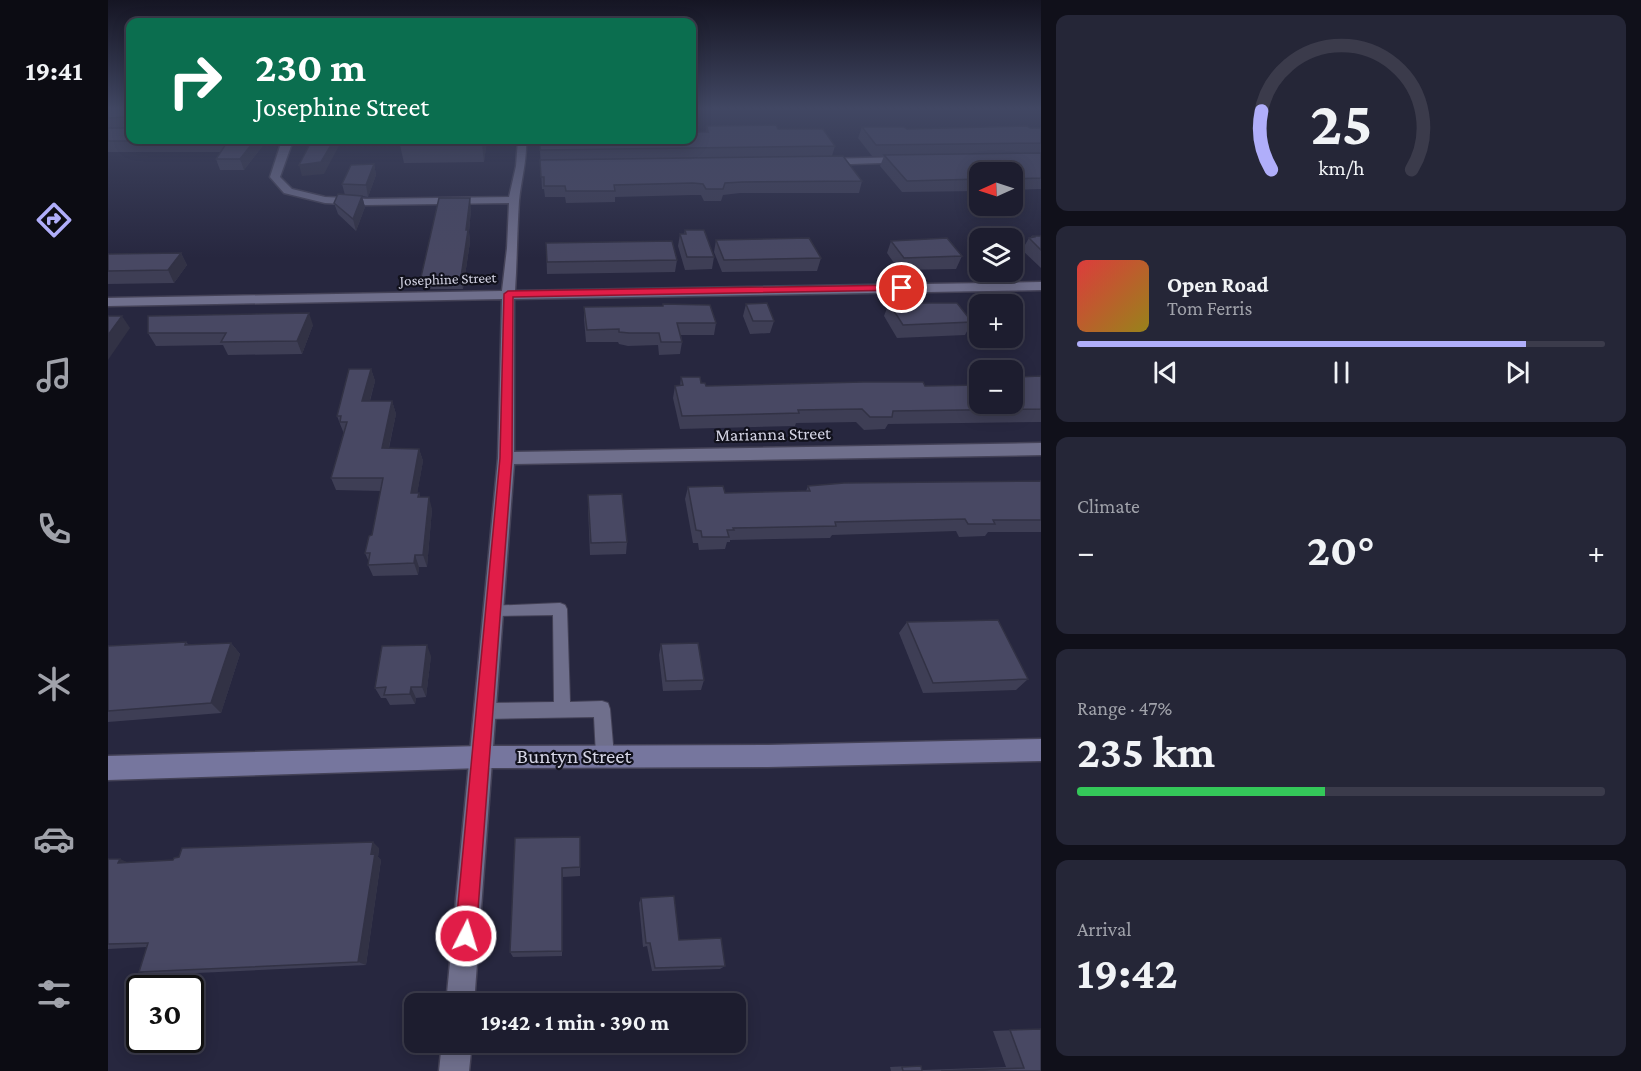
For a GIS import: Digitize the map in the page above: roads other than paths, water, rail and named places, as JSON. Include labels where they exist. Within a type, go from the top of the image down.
[{"type":"street","points":[[282,158],[275,177],[288,191],[325,200],[366,202],[514,200]]},
{"type":"street","points":[[461,993],[506,458],[508,294],[513,249],[514,200],[527,166],[525,158]]},
{"type":"street","points":[[816,162],[923,160]]},
{"type":"street","name":"Josephine Street","points":[[108,302],[1041,286]]},
{"type":"street","name":"Marianna Street","points":[[506,458],[1041,450]]},
{"type":"street","name":"Buntyn Street","points":[[108,768],[481,757],[768,756],[1041,750]]},
{"type":"street","points":[[454,1071],[456,1053]]},
{"type":"lane","points":[[493,610],[560,609],[562,710]]},
{"type":"lane","points":[[485,711],[602,710],[605,756]]}]
